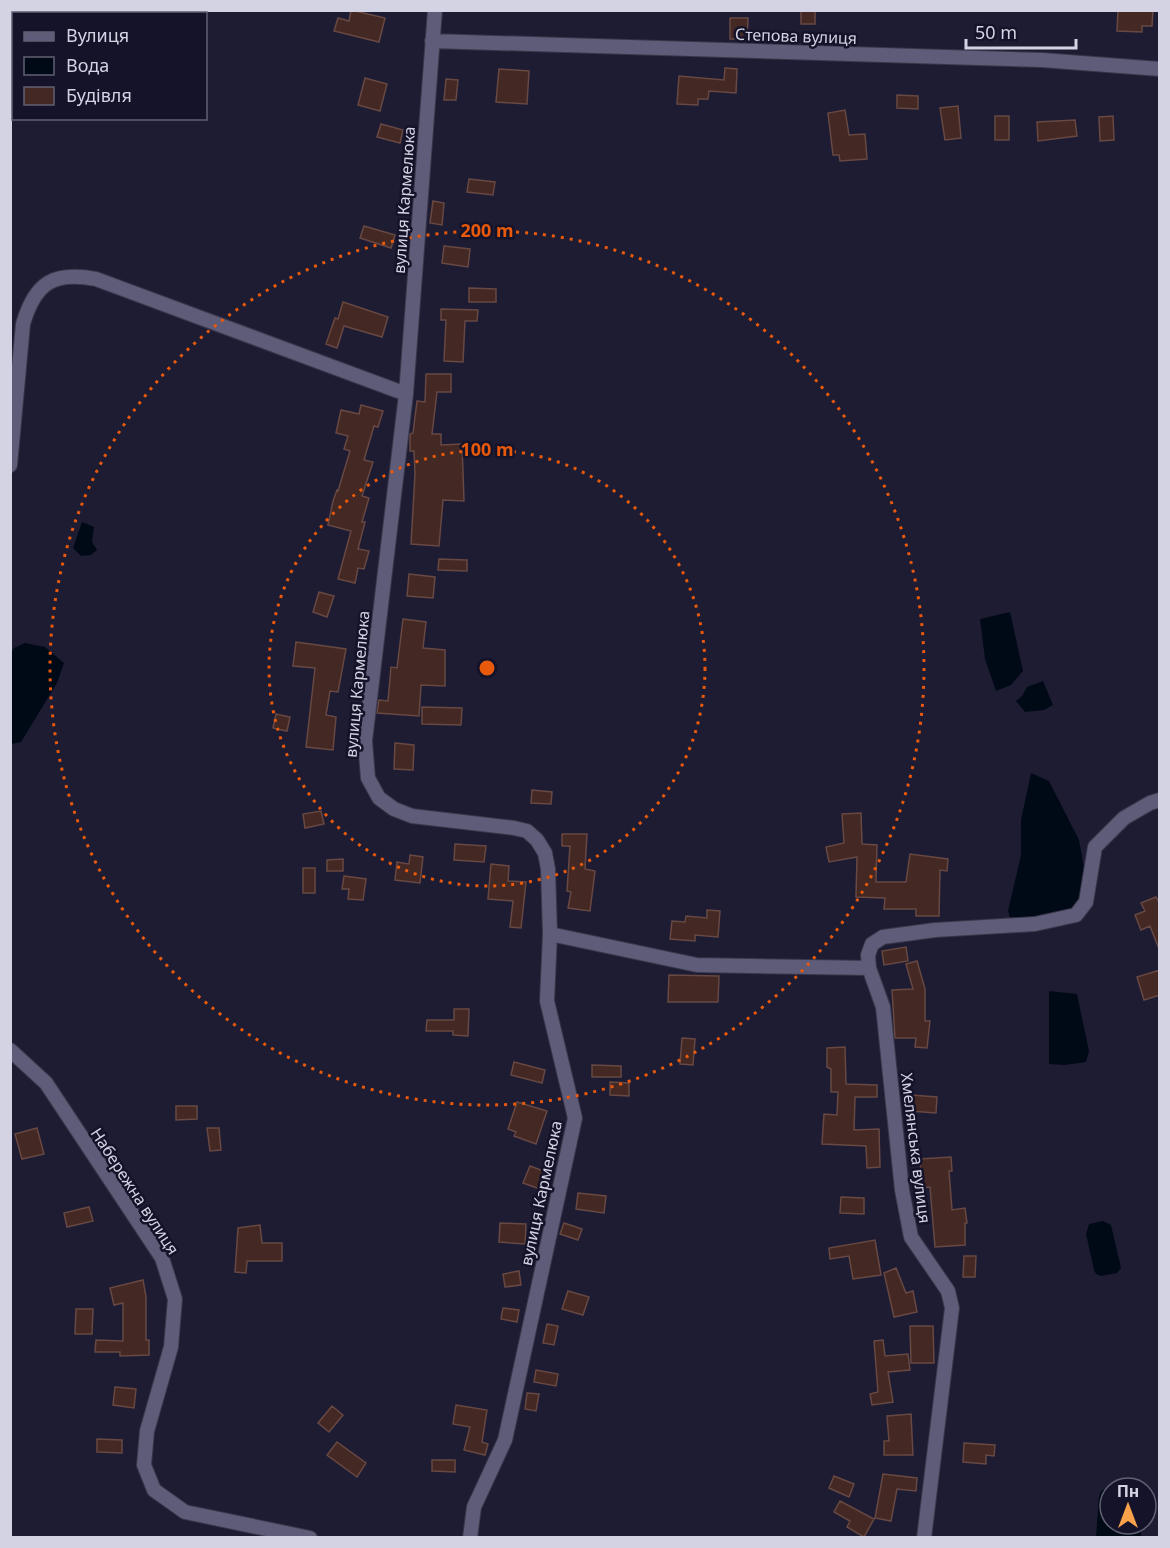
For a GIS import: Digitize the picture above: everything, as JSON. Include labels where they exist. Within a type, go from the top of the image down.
[{"type":"street","name":"вулиця Кармелюка","points":[[435,10],[406,394],[365,741],[368,778],[379,798],[394,809],[412,816],[514,828],[527,831],[537,840],[544,853],[548,869],[550,934],[547,1001],[575,1118],[505,1440],[474,1507],[470,1538]]},
{"type":"street","name":"Степова вулиця","points":[[432,41],[1042,60],[1160,69]]},
{"type":"street","points":[[10,465],[23,324],[29,304],[39,290],[49,282],[61,277],[78,276],[96,279],[406,394]]},
{"type":"street","points":[[550,934],[697,965],[869,968],[868,955],[872,944],[883,937],[935,930],[1035,924],[1076,915],[1086,902],[1095,848],[1124,818],[1160,800]]},
{"type":"street","name":"Хмелянська вулиця","points":[[869,968],[883,1006],[902,1190],[911,1237],[948,1291],[952,1308],[924,1538]]},
{"type":"street","name":"Набережна вулиця","points":[[10,1050],[46,1083],[162,1258],[175,1299],[171,1347],[147,1431],[144,1465],[154,1490],[185,1512],[310,1538]]},
{"type":"water","points":[[82,522],[94,527],[92,542],[97,550],[91,555],[81,556],[73,548]]},
{"type":"water","points":[[1010,612],[1023,671],[1011,685],[996,691],[985,659],[980,619]]},
{"type":"water","points":[[25,643],[45,647],[64,663],[57,683],[21,742],[12,744],[11,751],[11,653],[14,648]]},
{"type":"water","points":[[1043,681],[1053,705],[1044,710],[1025,712],[1016,701],[1027,687]]},
{"type":"water","points":[[1031,773],[1049,781],[1079,840],[1085,873],[1079,900],[1067,916],[1011,920],[1008,911],[1021,855],[1021,820]]},
{"type":"water","points":[[1049,991],[1077,994],[1089,1051],[1086,1062],[1065,1065],[1049,1064]]},
{"type":"water","points":[[1103,1221],[1111,1225],[1121,1268],[1117,1273],[1101,1276],[1094,1270],[1086,1234],[1089,1224]]},
{"type":"water","points":[[1098,1510],[1098,1536],[1141,1536],[1141,1537],[1096,1537]]},
{"type":"building","points":[[351,10],[385,18],[379,42],[334,31],[338,18],[349,21]]},
{"type":"building","points":[[801,10],[815,10],[815,24],[801,24]]},
{"type":"building","points":[[1118,10],[1153,10],[1152,26],[1142,26],[1142,32],[1117,31]]},
{"type":"building","points":[[730,18],[748,18],[747,39],[730,39]]},
{"type":"building","points":[[725,68],[737,69],[736,93],[709,91],[708,99],[698,99],[698,105],[677,104],[679,76],[724,80]]},
{"type":"building","points":[[499,69],[529,71],[527,104],[496,102]]},
{"type":"building","points":[[365,78],[387,84],[380,111],[358,105]]},
{"type":"building","points":[[446,79],[458,80],[456,100],[444,100]]},
{"type":"building","points":[[897,95],[918,96],[918,109],[897,108]]},
{"type":"building","points":[[958,106],[961,138],[945,140],[940,108]]},
{"type":"building","points":[[845,110],[849,135],[865,134],[867,159],[840,161],[839,155],[833,155],[828,113]]},
{"type":"building","points":[[995,116],[1009,116],[1009,140],[995,140]]},
{"type":"building","points":[[1113,116],[1114,140],[1100,141],[1099,117]]},
{"type":"building","points":[[1075,120],[1077,136],[1038,141],[1037,122]]},
{"type":"building","points":[[381,124],[403,130],[400,143],[377,137]]},
{"type":"building","points":[[469,179],[495,182],[493,195],[467,192]]},
{"type":"building","points":[[433,201],[444,203],[442,225],[430,223]]},
{"type":"building","points":[[364,226],[395,235],[391,248],[360,238]]},
{"type":"building","points":[[444,246],[470,249],[468,267],[442,263]]},
{"type":"building","points":[[469,288],[496,289],[496,302],[469,302]]},
{"type":"building","points":[[343,302],[388,317],[382,337],[344,326],[337,348],[326,344]]},
{"type":"building","points":[[441,309],[478,310],[477,321],[465,321],[463,362],[444,361],[446,320],[441,320]]},
{"type":"building","points":[[426,374],[451,374],[451,392],[437,392],[432,434],[441,434],[441,445],[462,444],[464,501],[443,500],[439,546],[411,544],[415,474],[414,451],[410,451],[410,434],[413,433],[417,401],[425,402]]},
{"type":"building","points":[[361,405],[383,411],[378,427],[374,426],[364,460],[373,462],[362,496],[369,498],[358,549],[369,551],[364,569],[358,568],[355,583],[338,579],[351,531],[328,525],[333,501],[350,451],[344,449],[348,436],[336,433],[341,410],[359,414]]},
{"type":"building","points":[[439,559],[467,560],[467,571],[438,570]]},
{"type":"building","points":[[409,574],[435,577],[433,598],[407,596]]},
{"type":"building","points":[[319,592],[334,596],[327,617],[313,612]]},
{"type":"building","points":[[403,619],[426,622],[423,648],[445,650],[445,686],[421,685],[419,716],[377,713],[379,700],[388,701],[391,667],[397,668]]},
{"type":"building","points":[[296,642],[346,649],[338,692],[330,691],[326,715],[336,717],[333,750],[306,747],[315,668],[293,666]]},
{"type":"building","points":[[422,707],[462,708],[461,725],[422,724]]},
{"type":"building","points":[[276,714],[290,717],[287,731],[273,728]]},
{"type":"building","points":[[395,743],[414,745],[413,770],[394,769]]},
{"type":"building","points":[[532,790],[552,792],[551,804],[531,803]]},
{"type":"building","points":[[321,811],[324,824],[305,828],[303,814]]},
{"type":"building","points":[[861,813],[862,844],[877,845],[876,882],[906,882],[910,854],[948,859],[947,871],[940,870],[939,916],[916,916],[916,909],[884,909],[885,898],[856,897],[857,857],[829,862],[826,847],[844,843],[842,814]]},
{"type":"building","points":[[562,834],[587,834],[585,869],[595,871],[590,911],[568,908],[571,892],[567,891],[570,846],[562,846]]},
{"type":"building","points":[[455,844],[486,846],[484,862],[454,860]]},
{"type":"building","points":[[410,855],[423,857],[420,883],[395,880],[397,862],[409,864]]},
{"type":"building","points":[[343,859],[343,871],[327,871],[327,860]]},
{"type":"building","points":[[491,864],[509,866],[508,881],[526,882],[521,928],[510,927],[513,901],[488,899]]},
{"type":"building","points":[[303,868],[315,868],[315,893],[303,893]]},
{"type":"building","points":[[344,876],[366,879],[363,900],[348,899],[349,889],[342,889]]},
{"type":"building","points":[[1156,897],[1160,904],[1159,949],[1150,926],[1141,930],[1135,915],[1145,911],[1141,903]]},
{"type":"building","points":[[707,910],[720,911],[718,937],[695,935],[695,941],[670,939],[672,921],[685,922],[686,916],[707,918]]},
{"type":"building","points":[[906,947],[908,961],[884,965],[882,951]]},
{"type":"building","points":[[917,961],[925,989],[925,1021],[930,1021],[927,1048],[915,1047],[916,1038],[895,1038],[892,990],[913,989],[906,964]]},
{"type":"building","points":[[1160,970],[1160,995],[1144,1000],[1137,977]]},
{"type":"building","points":[[669,975],[719,976],[718,1002],[668,1002]]},
{"type":"building","points":[[454,1009],[469,1009],[468,1036],[453,1035],[453,1031],[426,1031],[427,1020],[454,1020]]},
{"type":"building","points":[[682,1038],[695,1039],[693,1065],[680,1064]]},
{"type":"building","points":[[845,1047],[846,1084],[877,1085],[877,1097],[855,1097],[854,1130],[879,1129],[880,1167],[867,1168],[866,1146],[822,1144],[824,1114],[837,1115],[838,1092],[831,1092],[831,1069],[827,1067],[827,1048]]},
{"type":"building","points":[[514,1062],[545,1070],[542,1083],[511,1075]]},
{"type":"building","points":[[592,1065],[621,1066],[621,1077],[592,1077]]},
{"type":"building","points":[[610,1082],[629,1083],[629,1096],[610,1095]]},
{"type":"building","points":[[911,1095],[937,1097],[936,1113],[910,1111]]},
{"type":"building","points":[[517,1102],[547,1111],[536,1144],[514,1136],[516,1132],[508,1129]]},
{"type":"building","points":[[176,1106],[197,1106],[197,1119],[176,1120]]},
{"type":"building","points":[[37,1128],[44,1154],[22,1159],[15,1134]]},
{"type":"building","points":[[207,1128],[219,1128],[221,1150],[210,1151]]},
{"type":"building","points":[[951,1157],[952,1171],[949,1171],[952,1210],[965,1208],[967,1223],[965,1223],[965,1245],[935,1247],[930,1187],[922,1188],[920,1159]]},
{"type":"building","points":[[530,1166],[546,1172],[540,1189],[523,1183]]},
{"type":"building","points":[[578,1193],[606,1196],[604,1213],[576,1209]]},
{"type":"building","points":[[841,1197],[864,1198],[864,1214],[840,1213]]},
{"type":"building","points":[[89,1207],[93,1221],[67,1227],[64,1213]]},
{"type":"building","points":[[500,1223],[526,1224],[525,1244],[499,1242]]},
{"type":"building","points":[[564,1223],[582,1229],[578,1240],[560,1234]]},
{"type":"building","points":[[260,1225],[262,1243],[282,1243],[282,1261],[247,1261],[246,1273],[235,1272],[238,1228]]},
{"type":"building","points":[[875,1240],[881,1275],[853,1279],[849,1256],[830,1259],[829,1248]]},
{"type":"building","points":[[964,1256],[976,1256],[975,1277],[963,1277]]},
{"type":"building","points":[[896,1268],[906,1293],[913,1291],[917,1312],[894,1317],[884,1273]]},
{"type":"building","points":[[519,1271],[521,1285],[505,1287],[503,1274]]},
{"type":"building","points":[[143,1280],[149,1355],[120,1356],[120,1352],[95,1352],[96,1340],[123,1341],[123,1303],[114,1305],[110,1288]]},
{"type":"building","points":[[568,1291],[589,1297],[583,1315],[562,1309]]},
{"type":"building","points":[[503,1308],[519,1310],[517,1322],[501,1319]]},
{"type":"building","points":[[76,1309],[93,1309],[92,1334],[75,1334]]},
{"type":"building","points":[[547,1324],[558,1326],[554,1345],[543,1343]]},
{"type":"building","points":[[910,1326],[933,1326],[934,1363],[911,1363]]},
{"type":"building","points":[[883,1340],[885,1356],[908,1354],[910,1370],[888,1372],[893,1402],[872,1405],[870,1394],[878,1392],[874,1341]]},
{"type":"building","points":[[536,1370],[558,1374],[556,1386],[534,1382]]},
{"type":"building","points":[[115,1387],[136,1389],[134,1408],[113,1405]]},
{"type":"building","points":[[527,1393],[539,1394],[536,1411],[525,1409]]},
{"type":"building","points":[[456,1405],[487,1410],[482,1442],[488,1444],[485,1455],[464,1450],[470,1427],[453,1424]]},
{"type":"building","points":[[332,1406],[343,1415],[329,1432],[318,1423]]},
{"type":"building","points":[[911,1414],[913,1455],[884,1455],[884,1441],[889,1441],[887,1416]]},
{"type":"building","points":[[97,1439],[122,1440],[122,1453],[97,1452]]},
{"type":"building","points":[[337,1442],[366,1463],[357,1477],[327,1455]]},
{"type":"building","points":[[964,1443],[995,1445],[994,1456],[986,1455],[986,1464],[963,1462]]},
{"type":"building","points":[[432,1460],[455,1460],[455,1472],[432,1471]]},
{"type":"building","points":[[883,1474],[917,1478],[916,1491],[897,1489],[891,1521],[875,1518]]},
{"type":"building","points":[[834,1476],[854,1484],[849,1497],[829,1488]]},
{"type":"building","points":[[840,1501],[874,1519],[864,1537],[847,1527],[850,1521],[834,1512]]}]
